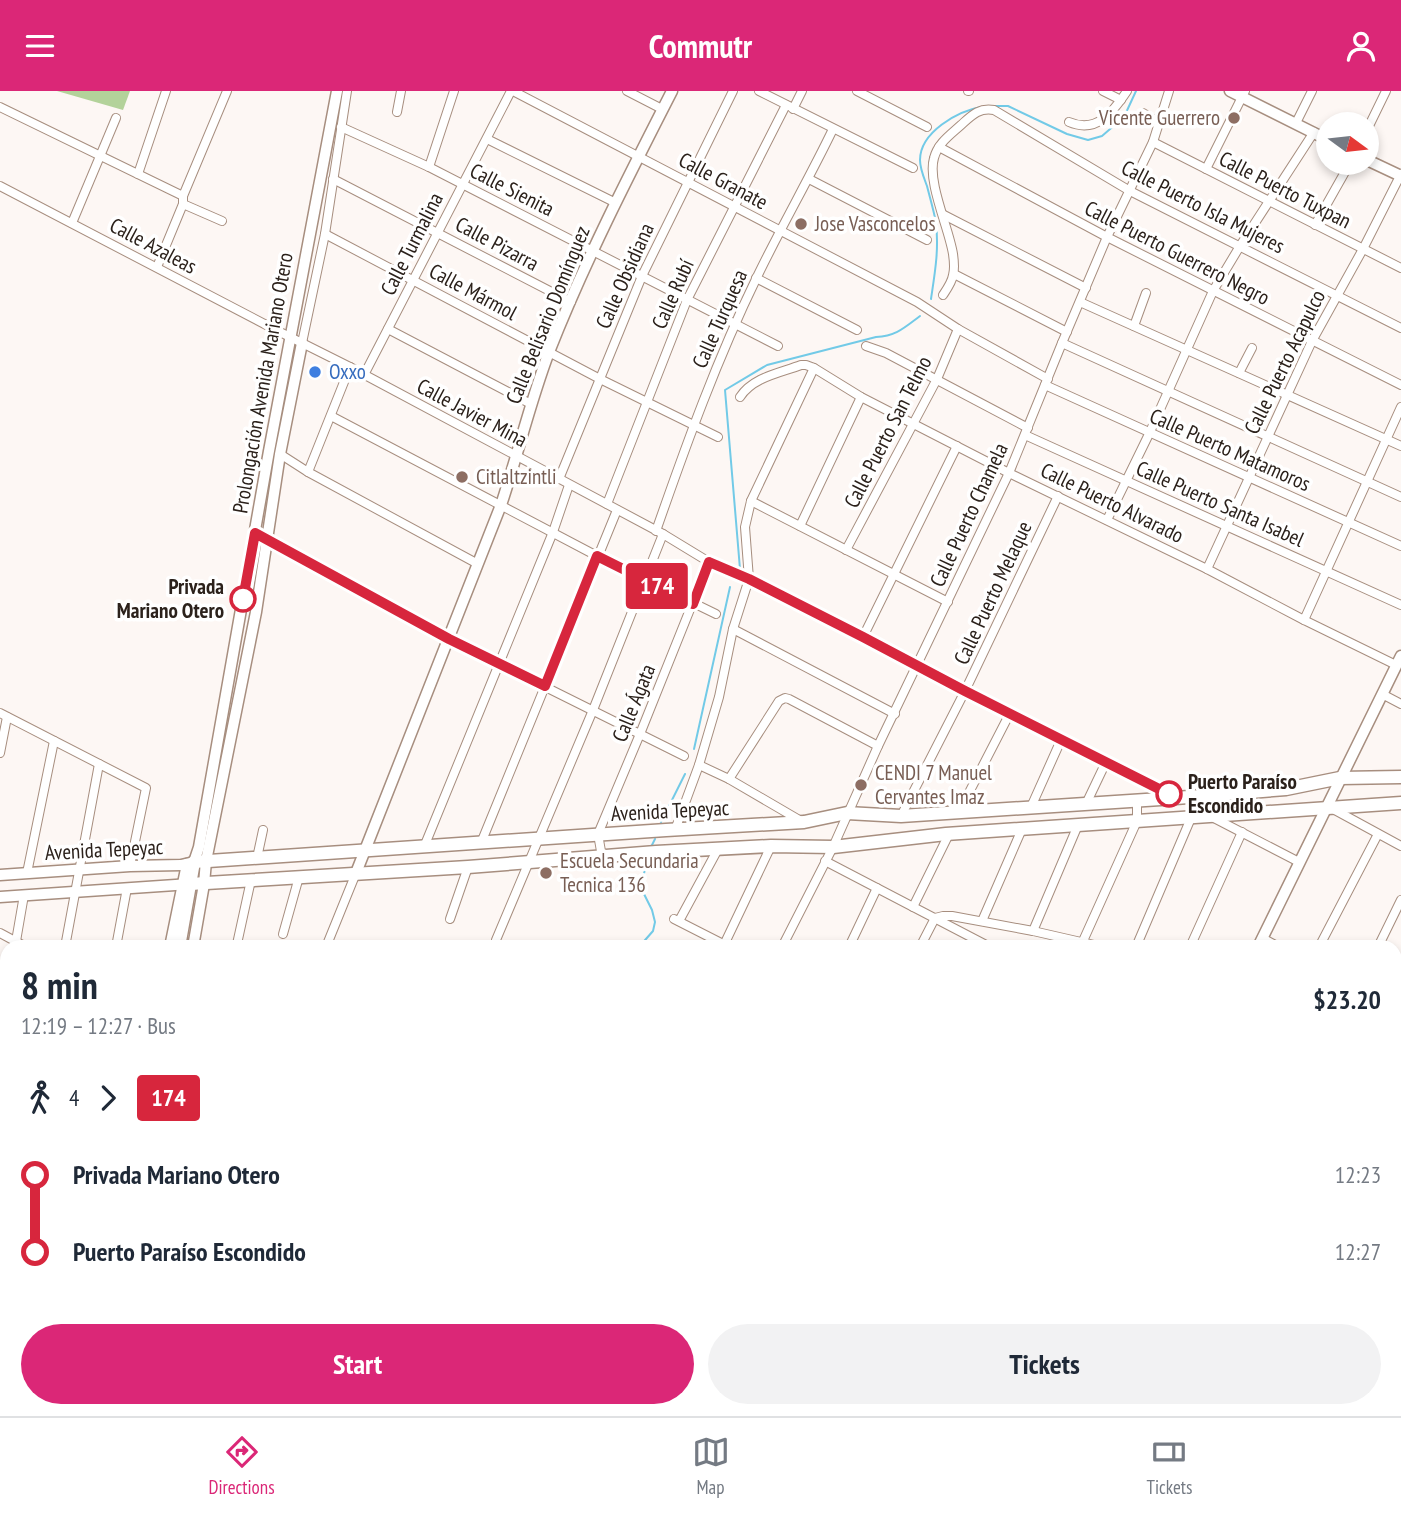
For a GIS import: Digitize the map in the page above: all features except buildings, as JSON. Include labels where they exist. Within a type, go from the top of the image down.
[{"type":"main road","name":"Avenida Tepeyac","points":[[197,862],[804,822],[847,813],[901,816],[1176,798],[1286,789],[1340,778],[1401,777]]},
{"type":"main road","name":"Avenida Tepeyac","points":[[194,884],[656,852],[771,846],[833,847],[949,834],[1401,803]]},
{"type":"main road","name":"Prolongación Avenida Mariano Otero","points":[[187,940],[197,862]]},
{"type":"main road","name":"Prolongación Avenida Mariano Otero","points":[[181,940],[194,884]]},
{"type":"street","points":[[138,174],[166,91]]},
{"type":"street","points":[[157,267],[227,91]]},
{"type":"street","name":"Prolongación Avenida Mariano Otero","points":[[197,862],[290,337],[337,91]]},
{"type":"street","points":[[302,343],[325,234],[348,91]]},
{"type":"street","points":[[397,112],[401,91]]},
{"type":"street","points":[[429,167],[454,91]]},
{"type":"street","name":"Calle Turmalina","points":[[364,375],[512,91]]},
{"type":"street","name":"Calle Granate","points":[[512,91],[917,302]]},
{"type":"street","points":[[627,91],[663,109]]},
{"type":"street","name":"Calle Belisario Domínguez","points":[[356,873],[501,505],[531,404],[550,352],[593,251],[672,91]]},
{"type":"street","name":"Calle Obsidiana","points":[[559,479],[642,276],[733,91]]},
{"type":"street","points":[[759,91],[913,168]]},
{"type":"street","name":"Calle Rubí","points":[[607,504],[687,300],[789,107],[802,91]]},
{"type":"street","points":[[857,91],[927,127]]},
{"type":"street","points":[[1104,91],[1121,100]]},
{"type":"street","points":[[1069,122],[1084,126],[1096,124],[1108,115],[1127,91]]},
{"type":"street","name":"Calle Puerto Chamela","points":[[786,940],[833,847],[878,746],[1009,473],[1107,237],[1153,142],[1169,91]]},
{"type":"street","points":[[1107,520],[1213,291],[1314,132],[1243,94],[1230,91]]},
{"type":"street","points":[[1296,123],[1312,91]]},
{"type":"street","points":[[1376,112],[1386,91]]},
{"type":"street","points":[[1206,169],[1243,94]]},
{"type":"street","points":[[0,107],[138,174],[222,221]]},
{"type":"street","name":"Calle Puerto Isla Mujeres","points":[[939,147],[975,112],[987,108],[994,110],[1130,191],[1401,328]]},
{"type":"street","points":[[1143,113],[1158,122]]},
{"type":"street","points":[[72,223],[116,118]]},
{"type":"street","name":"Calle Sienita","points":[[341,127],[429,167],[778,345]]},
{"type":"street","name":"Calle Turquesa","points":[[496,940],[593,710],[644,580],[694,424],[756,278],[833,129]]},
{"type":"street","points":[[487,139],[616,203]]},
{"type":"street","name":"Calle Puerto Tuxpan","points":[[1153,142],[1401,268]]},
{"type":"street","points":[[939,147],[934,157],[933,174],[951,241],[954,274],[943,295]]},
{"type":"street","name":"Calle Puerto Guerrero Negro","points":[[939,147],[1107,237],[1401,385]]},
{"type":"street","points":[[1379,166],[1401,176]]},
{"type":"street","points":[[1315,225],[1343,175]]},
{"type":"street","name":"Calle Puerto Acapulco","points":[[1207,569],[1312,341],[1401,176]]},
{"type":"street","name":"Calle Pizarra","points":[[332,179],[571,302]]},
{"type":"street","points":[[809,179],[927,240]]},
{"type":"street","name":"Calle Azaleas","points":[[0,185],[290,337]]},
{"type":"street","points":[[314,209],[328,213]]},
{"type":"street","points":[[944,215],[1086,288]]},
{"type":"street","name":"Calle Mármol","points":[[325,234],[600,379],[718,437]]},
{"type":"street","points":[[954,274],[1066,332]]},
{"type":"street","points":[[756,278],[858,330]]},
{"type":"street","points":[[1134,326],[1146,293]]},
{"type":"street","name":"Calle Puerto Matamoros","points":[[917,302],[958,330],[1046,382],[1149,434],[1401,546]]},
{"type":"street","points":[[1080,302],[1401,446]]},
{"type":"street","points":[[388,329],[531,404]]},
{"type":"street","name":"Calle Puerto San Telmo","points":[[846,550],[937,379],[958,330]]},
{"type":"street","name":"Calle Javier Mina","points":[[290,337],[607,504],[709,562],[749,579],[1176,798]]},
{"type":"street","name":"Prolongación Avenida Mariano Otero","points":[[197,862],[253,625],[280,454],[302,343]]},
{"type":"street","points":[[1062,343],[1401,496]]},
{"type":"street","name":"Calle Puerto Santa Isabel","points":[[866,345],[937,379],[1027,432],[1126,482],[1401,605]]},
{"type":"street","points":[[1239,373],[1251,348]]},
{"type":"street","points":[[675,830],[699,765],[719,697],[733,629],[749,579],[745,527],[751,501],[814,368],[801,365],[766,377],[740,397]]},
{"type":"street","points":[[308,472],[350,367]]},
{"type":"street","name":"Calle Puerto Alvarado","points":[[814,368],[861,397],[1009,473],[1207,569],[1304,620],[1399,661]]},
{"type":"street","points":[[800,526],[861,397]]},
{"type":"street","points":[[1304,620],[1401,407]]},
{"type":"street","points":[[331,416],[597,556],[716,614]]},
{"type":"street","points":[[863,637],[957,446]]},
{"type":"street","points":[[280,454],[308,472],[478,564]]},
{"type":"street","points":[[424,847],[553,533],[569,485]]},
{"type":"street","name":"Calle Puerto Melaque","points":[[901,816],[965,691],[1058,496]]},
{"type":"street","points":[[751,501],[948,602]]},
{"type":"street","points":[[481,843],[617,510]]},
{"type":"street","points":[[255,533],[449,639],[684,756]]},
{"type":"street","name":"Calle Ágata","points":[[598,834],[709,562]]},
{"type":"street","points":[[733,629],[895,714]]},
{"type":"street","points":[[1261,940],[1399,661]]},
{"type":"street","points":[[1382,694],[1401,704]]},
{"type":"street","points":[[729,779],[779,701],[785,698],[878,746]]},
{"type":"street","points":[[959,812],[1010,713]]},
{"type":"street","points":[[0,753],[4,715],[146,788],[130,866]]},
{"type":"street","points":[[1031,807],[1061,740]]},
{"type":"street","points":[[27,873],[54,741]]},
{"type":"street","points":[[1086,804],[1106,762]]},
{"type":"street","points":[[66,940],[99,764]]},
{"type":"street","points":[[699,765],[804,822]]},
{"type":"street","points":[[1083,940],[1137,821],[1136,800]]},
{"type":"street","points":[[1328,807],[1401,846]]},
{"type":"street","points":[[1212,817],[1300,862]]},
{"type":"street","points":[[1139,940],[1191,818]]},
{"type":"street","points":[[1033,931],[1078,825]]},
{"type":"street","points":[[982,921],[1022,829]]},
{"type":"street","points":[[257,858],[263,830]]},
{"type":"street","points":[[1193,940],[1242,832]]},
{"type":"street","points":[[598,834],[602,857]]},
{"type":"street","points":[[913,907],[949,834]]},
{"type":"street","points":[[1323,940],[1378,834]]},
{"type":"street","points":[[728,940],[771,846]]},
{"type":"street","points":[[714,940],[676,920],[718,849]]},
{"type":"street","points":[[825,861],[977,940]]},
{"type":"street","name":"Avenida Tepeyac","points":[[0,875],[197,862]]},
{"type":"street","points":[[450,919],[468,866]]},
{"type":"street","points":[[329,940],[356,873]]},
{"type":"street","points":[[283,934],[299,877]]},
{"type":"street","points":[[238,940],[251,880]]},
{"type":"street","name":"Prolongación Avenida Mariano Otero","points":[[173,940],[194,884]]},
{"type":"street","name":"Prolongación Avenida Mariano Otero","points":[[193,940],[194,884]]},
{"type":"street","name":"Avenida Tepeyac","points":[[0,897],[194,884]]},
{"type":"street","points":[[117,940],[127,888]]},
{"type":"street","points":[[852,940],[877,888]]},
{"type":"street","points":[[16,940],[24,895]]},
{"type":"street","points":[[1381,940],[1401,900]]},
{"type":"street","points":[[924,940],[935,918],[952,916],[1078,940]]},
{"type":"green space","points":[[57,91],[130,91],[123,110]]},
{"type":"waterway","points":[[990,106],[1008,106],[1067,134],[1088,140],[1102,136],[1124,117],[1136,91]]},
{"type":"waterway","points":[[931,299],[937,233],[921,167],[922,150],[926,140],[942,125],[962,113],[981,107]]},
{"type":"waterway","points":[[740,569],[725,390],[767,365],[889,335],[900,331],[920,316]]},
{"type":"waterway","points":[[694,749],[730,587]]},
{"type":"waterway","points":[[661,822],[685,774]]},
{"type":"waterway","points":[[651,847],[655,839]]},
{"type":"waterway","points":[[645,940],[653,931],[655,922],[641,888],[646,864]]},
{"type":"bus line","name":"174","points":[[243,599],[255,533],[449,639],[545,686],[597,556],[693,604],[709,562],[749,579],[1169,794]]},
{"type":"place","name":"Vicente Guerrero","points":[[1234,118]]},
{"type":"place","name":"Jose Vasconcelos","points":[[801,224]]},
{"type":"place","name":"Oxxo","points":[[315,372]]},
{"type":"place","name":"Citlaltzintli","points":[[462,477]]},
{"type":"place","name":"Privada Mariano Otero","points":[[243,599]]},
{"type":"place","name":"CENDI 7 Manuel Cervantes Imaz","points":[[861,785]]},
{"type":"place","name":"Puerto Paraíso Escondido","points":[[1169,794]]},
{"type":"place","name":"Escuela Secundaria Tecnica 136","points":[[546,873]]}]
